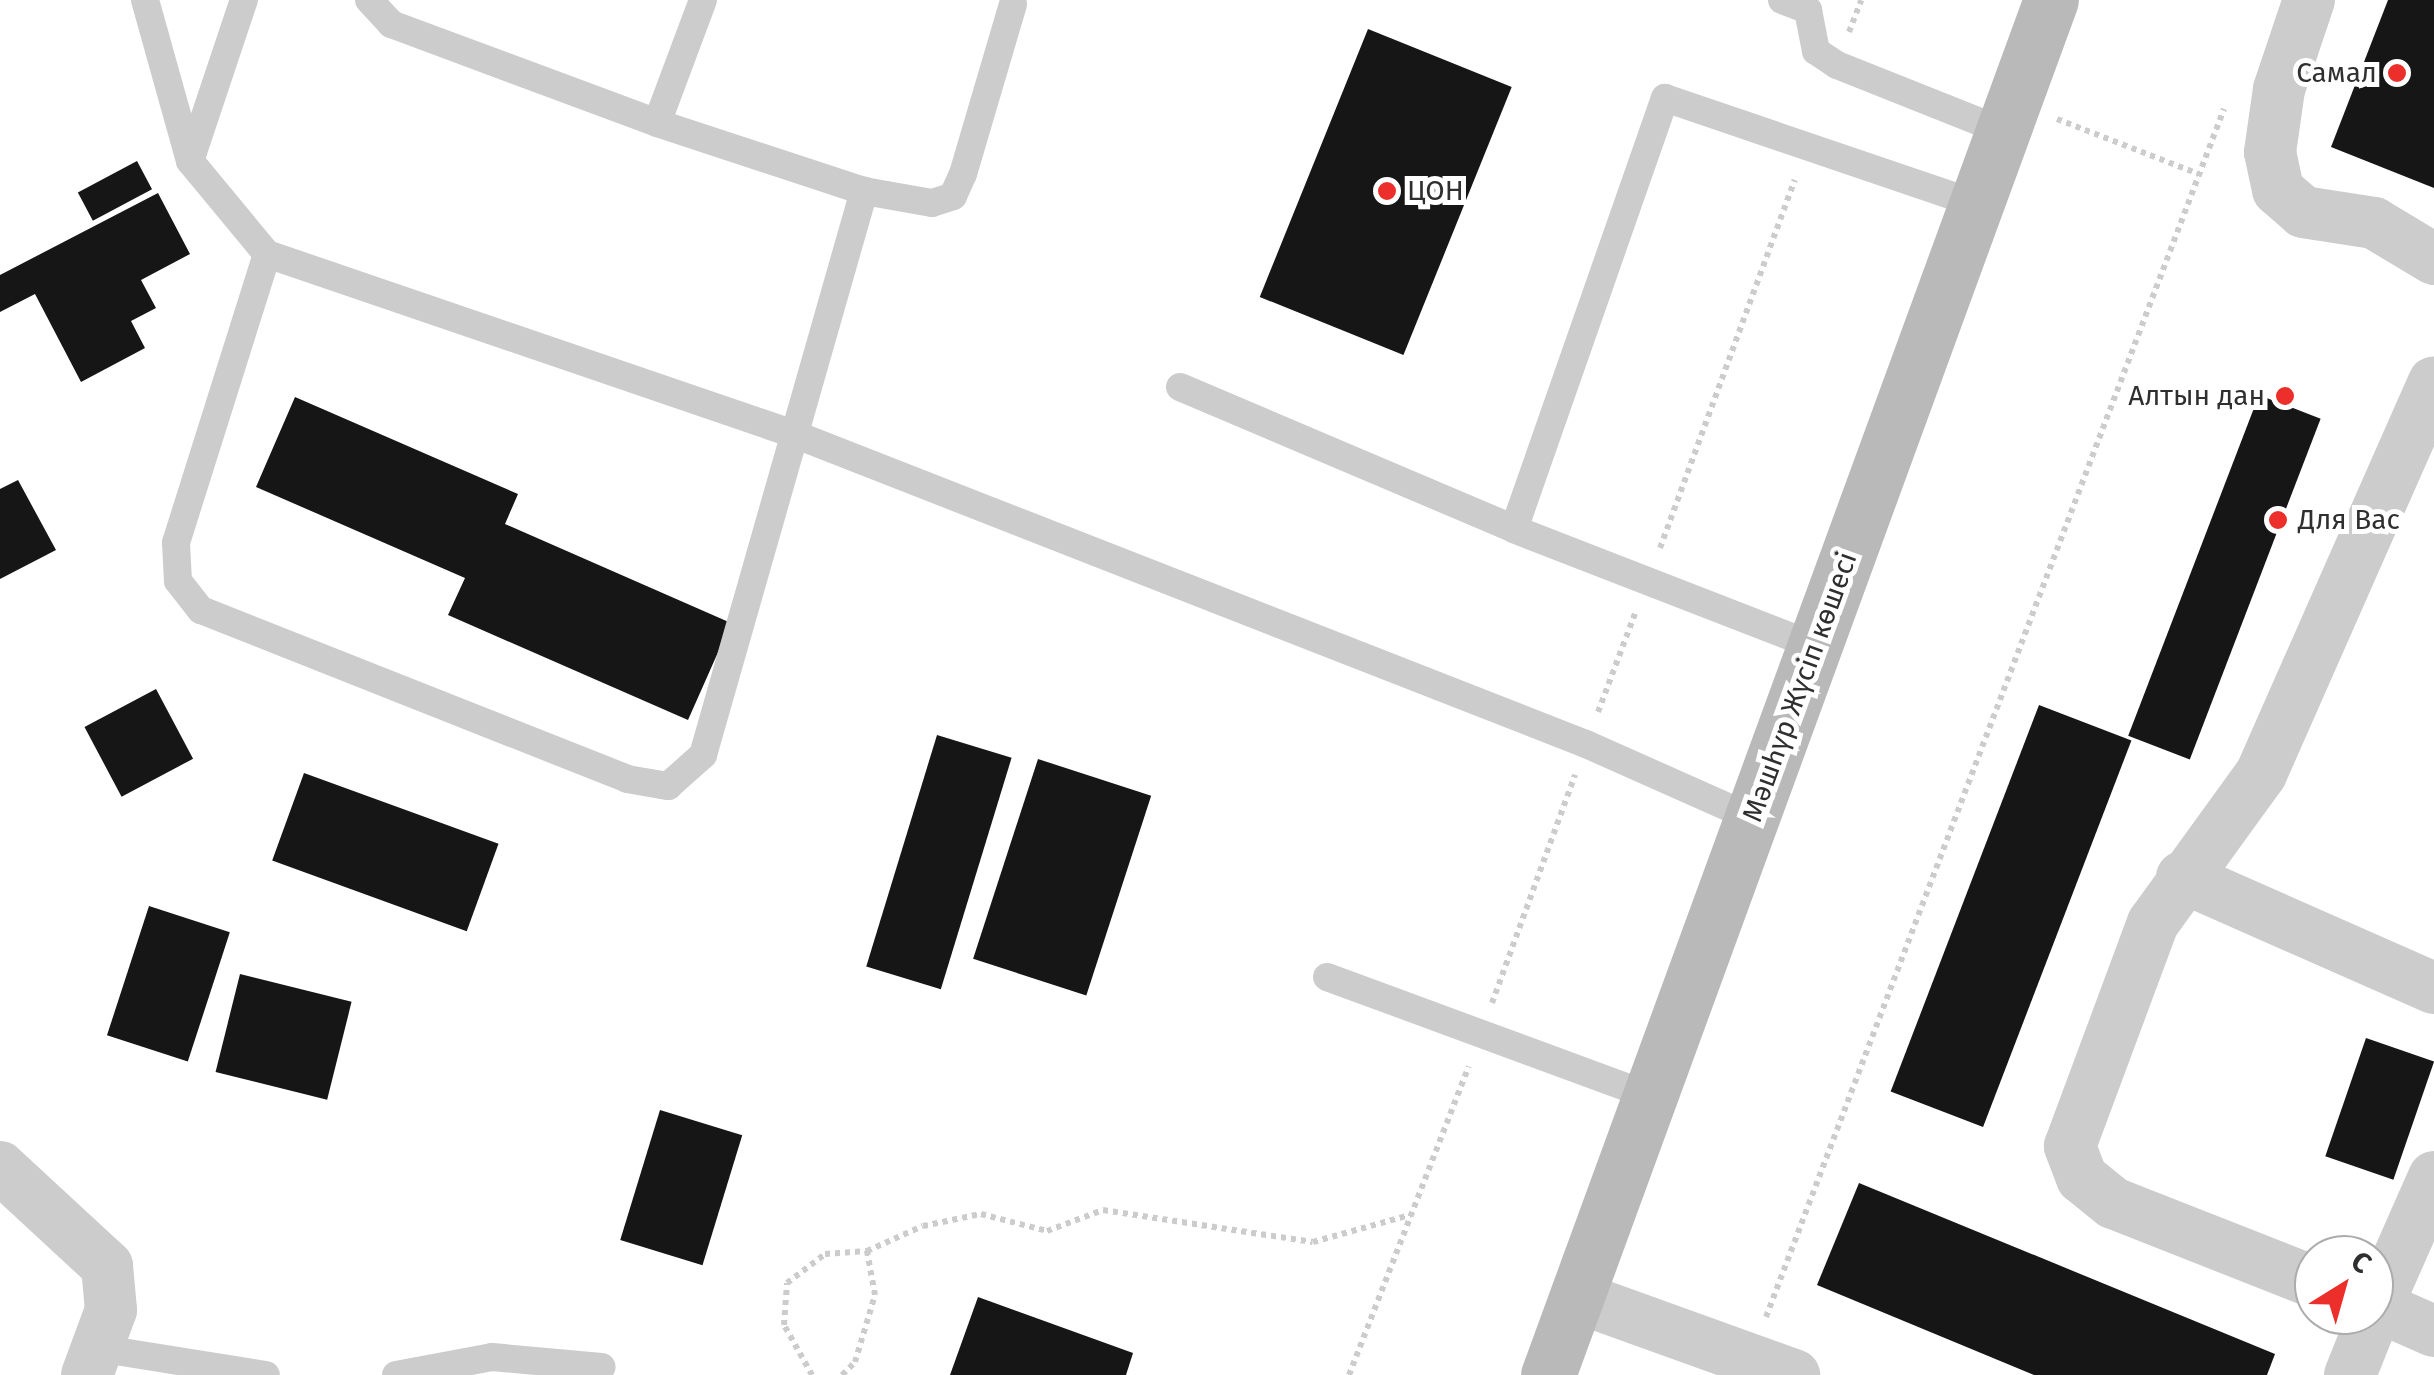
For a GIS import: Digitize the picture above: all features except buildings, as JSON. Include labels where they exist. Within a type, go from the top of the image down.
[{"type":"main road","name":"Мәшһүр Жүсіп көшесі","points":[[1548,1375],[2051,0]]},
{"type":"street","points":[[2309,0],[2279,89],[2270,152],[2278,190],[2304,212],[2374,223],[2434,259]]},
{"type":"street","points":[[2294,1274],[2114,1203],[2082,1178],[2070,1146],[2153,923],[2182,877],[2260,774],[2434,382]]},
{"type":"street","points":[[2182,877],[2434,988]]},
{"type":"street","points":[[0,1167],[107,1266],[111,1310],[92,1362]]},
{"type":"street","points":[[2394,1278],[2434,1177]]},
{"type":"street","points":[[1576,1297],[1772,1367]]},
{"type":"street","points":[[2394,1298],[2434,1331]]},
{"type":"street","points":[[2350,1375],[2369,1335]]},
{"type":"lane","points":[[146,0],[190,161],[266,254],[794,434],[1586,744],[1752,818]]},
{"type":"lane","points":[[190,161],[244,0]]},
{"type":"lane","points":[[369,0],[391,24],[657,123],[864,191],[932,204],[953,196],[1009,1]]},
{"type":"lane","points":[[657,123],[703,0]]},
{"type":"lane","points":[[1800,3],[1816,51],[1837,65],[2009,117]]},
{"type":"lane","points":[[1514,529],[1665,98],[1977,204]]},
{"type":"lane","points":[[266,254],[176,543],[178,582],[202,610],[627,779],[668,786],[703,755],[864,191]]},
{"type":"lane","points":[[1180,387],[1514,529],[1815,646]]},
{"type":"lane","points":[[1326,977],[1650,1096]]},
{"type":"lane","points":[[396,1375],[492,1357],[602,1367]]},
{"type":"lane","points":[[92,1362],[266,1375]]},
{"type":"path","points":[[1837,65],[1861,0]]},
{"type":"path","points":[[1772,1367],[2232,87]]},
{"type":"path","points":[[2009,117],[2199,174]]},
{"type":"path","points":[[1349,1375],[1480,1036],[1807,146]]},
{"type":"path","points":[[812,1375],[784,1325],[788,1283],[824,1254],[866,1251],[981,1214],[1047,1231],[1103,1210],[1313,1242],[1411,1214]]},
{"type":"path","points":[[842,1375],[855,1362],[875,1295],[866,1251]]},
{"type":"place","name":"Самал","points":[[2397,73]]},
{"type":"place","name":"ЦОН","points":[[1387,191]]},
{"type":"place","name":"Алтын дан","points":[[2285,396]]},
{"type":"place","name":"Для Вас","points":[[2278,520]]}]
